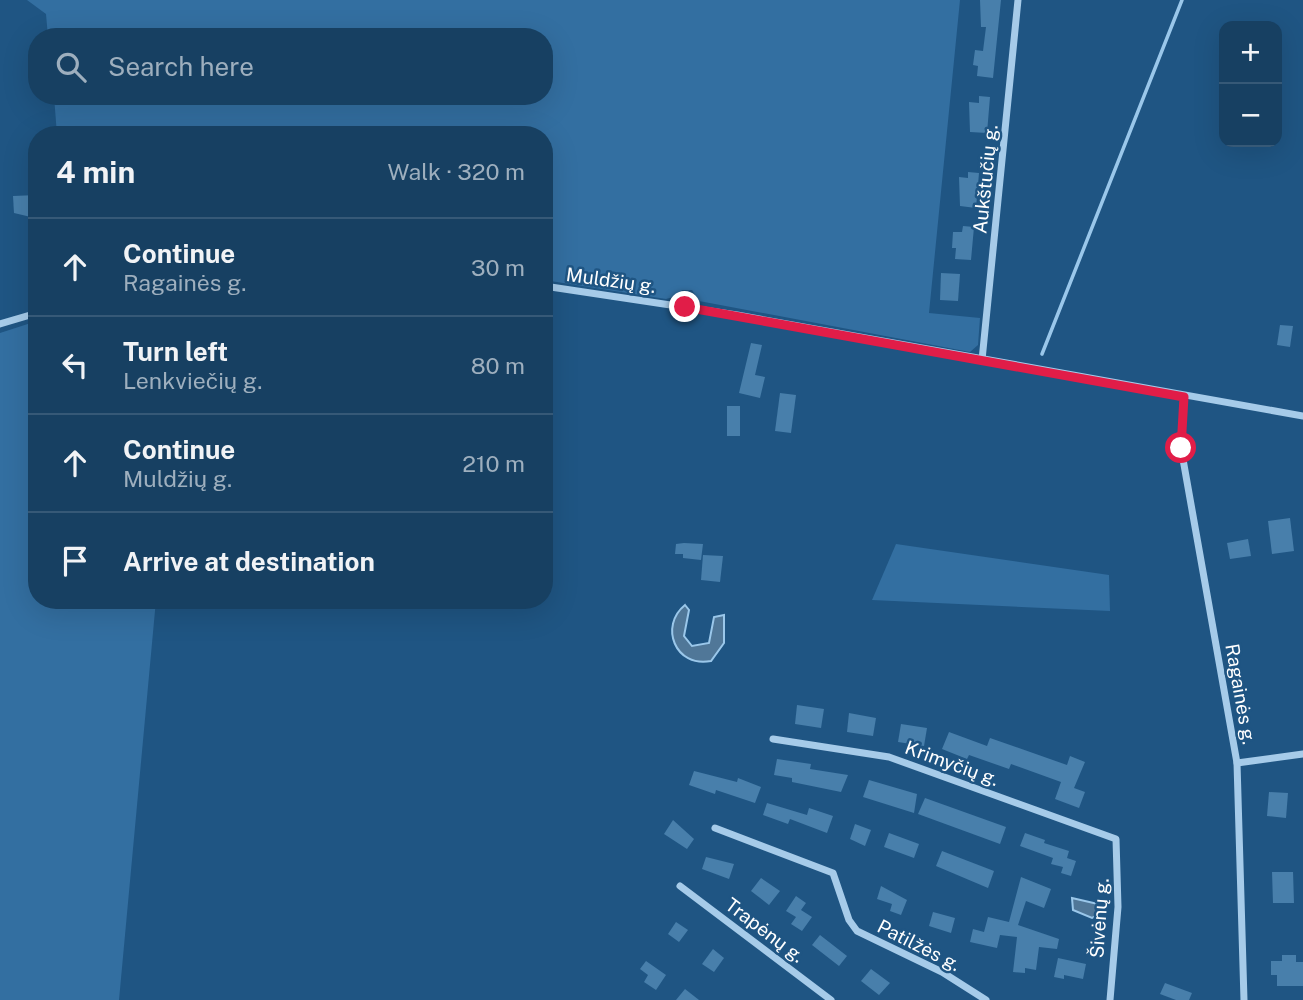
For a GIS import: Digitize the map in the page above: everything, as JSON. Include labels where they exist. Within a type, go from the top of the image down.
[{"type":"street","name":"Aukštučių g.","points":[[982,360],[1018,0]]},
{"type":"street","name":"Muldžių g.","points":[[553,287],[737,315],[1184,397],[1303,416]]},
{"type":"street","points":[[0,324],[28,316]]},
{"type":"street","name":"Ragainės g.","points":[[1184,397],[1181,448],[1237,763],[1244,1000]]},
{"type":"street","name":"Krimyčių g.","points":[[773,739],[889,757],[1116,839]]},
{"type":"street","points":[[1237,763],[1303,754]]},
{"type":"street","name":"Patilžės g.","points":[[715,828],[833,873],[849,920],[857,931],[942,972],[986,1000]]},
{"type":"street","name":"Šivėnų g.","points":[[1110,1000],[1118,908],[1116,839]]},
{"type":"street","name":"Trapėnų g.","points":[[680,886],[831,1000]]},
{"type":"shaded area","points":[[27,0],[960,0],[929,313],[980,318],[978,345],[970,352],[699,301],[692,290],[682,290],[677,296],[666,299],[553,281],[553,126],[56,126],[55,105],[553,105],[553,28],[47,28],[46,14]]},
{"type":"shaded area","points":[[28,324],[28,609],[155,609],[119,1000],[0,1000],[0,333]]},
{"type":"shaded area","points":[[896,544],[1109,575],[1110,611],[872,600]]},
{"type":"shaded area","points":[[685,605],[689,610],[684,636],[692,646],[709,643],[714,617],[724,615],[724,643],[711,661],[688,658],[675,644],[673,624]]},
{"type":"shaded area","points":[[1072,898],[1098,904],[1096,916],[1092,918],[1073,910]]},
{"type":"building","points":[[980,0],[1001,0],[993,78],[977,76],[978,66],[973,65],[975,50],[983,51],[986,27],[981,27]]},
{"type":"building","points":[[979,96],[990,97],[987,133],[970,132],[969,102],[979,103]]},
{"type":"building","points":[[968,172],[979,173],[976,208],[960,206],[959,177],[968,178]]},
{"type":"building","points":[[28,195],[28,216],[14,213],[13,196]]},
{"type":"building","points":[[963,226],[974,227],[971,260],[955,259],[956,248],[952,248],[953,232],[962,232]]},
{"type":"building","points":[[941,273],[960,274],[958,301],[940,300]]},
{"type":"building","points":[[1280,325],[1293,326],[1290,347],[1277,345]]},
{"type":"building","points":[[751,343],[762,345],[755,375],[765,377],[760,398],[739,393]]},
{"type":"building","points":[[780,393],[796,395],[791,433],[775,431]]},
{"type":"building","points":[[727,406],[740,406],[740,436],[727,436]]},
{"type":"building","points":[[1290,518],[1294,551],[1272,554],[1268,521]]},
{"type":"building","points":[[1248,539],[1251,556],[1230,559],[1227,543]]},
{"type":"building","points":[[676,544],[703,544],[701,560],[675,554]]},
{"type":"building","points":[[703,555],[723,556],[720,582],[701,580]]},
{"type":"building","points":[[797,705],[824,709],[821,728],[795,724]]},
{"type":"building","points":[[849,713],[876,718],[873,736],[847,732]]},
{"type":"building","points":[[901,724],[927,728],[924,746],[898,742]]},
{"type":"building","points":[[949,732],[987,746],[990,738],[1067,765],[1070,756],[1085,762],[1074,788],[1085,792],[1079,808],[1055,799],[1061,782],[1011,764],[1009,769],[969,755],[967,759],[942,749]]},
{"type":"building","points":[[777,759],[811,764],[810,769],[848,775],[841,792],[792,782],[792,778],[774,775]]},
{"type":"building","points":[[694,771],[737,782],[738,778],[761,787],[755,803],[716,790],[715,794],[689,785]]},
{"type":"building","points":[[869,780],[917,794],[914,813],[863,797]]},
{"type":"building","points":[[1269,792],[1288,793],[1286,818],[1267,816]]},
{"type":"building","points":[[925,798],[1006,827],[1000,844],[918,814]]},
{"type":"building","points":[[767,803],[807,815],[809,808],[833,816],[827,833],[790,819],[788,824],[763,815]]},
{"type":"building","points":[[673,820],[694,839],[687,849],[664,834]]},
{"type":"building","points":[[855,824],[871,830],[865,846],[850,839]]},
{"type":"building","points":[[889,833],[919,844],[914,858],[884,847]]},
{"type":"building","points":[[1025,833],[1069,851],[1067,858],[1076,861],[1071,876],[1061,873],[1063,867],[1051,864],[1053,858],[1020,846]]},
{"type":"building","points":[[942,851],[994,871],[988,888],[936,866]]},
{"type":"building","points":[[706,857],[734,864],[729,879],[702,869]]},
{"type":"building","points":[[1272,872],[1293,872],[1294,903],[1273,903]]},
{"type":"building","points":[[1021,877],[1051,889],[1044,908],[1026,901],[1018,925],[1059,939],[1057,949],[1039,947],[1036,970],[1025,968],[1025,973],[1013,972],[1017,937],[1000,935],[997,948],[970,942],[973,929],[984,932],[988,917],[1009,922]]},
{"type":"building","points":[[761,878],[780,891],[769,905],[751,891]]},
{"type":"building","points":[[881,886],[907,900],[901,915],[890,911],[892,904],[877,899]]},
{"type":"building","points":[[796,896],[806,903],[801,910],[812,917],[802,931],[791,924],[796,917],[786,911]]},
{"type":"building","points":[[933,912],[955,918],[951,933],[929,926]]},
{"type":"building","points":[[676,922],[688,930],[679,942],[668,934]]},
{"type":"building","points":[[820,935],[847,956],[839,966],[812,945]]},
{"type":"building","points":[[713,949],[724,958],[714,972],[702,964]]},
{"type":"building","points":[[1282,955],[1296,955],[1296,962],[1303,962],[1303,986],[1277,986],[1277,975],[1271,975],[1271,961],[1282,961]]},
{"type":"building","points":[[1058,958],[1086,964],[1083,979],[1064,975],[1064,979],[1054,977]]},
{"type":"building","points":[[646,961],[666,975],[656,990],[644,982],[648,975],[640,969]]},
{"type":"building","points":[[871,969],[890,983],[879,995],[861,981]]},
{"type":"building","points":[[1165,983],[1192,993],[1189,1000],[1176,1000],[1160,994]]},
{"type":"building","points":[[685,989],[699,1000],[676,1000]]},
{"type":"waterway","points":[[1042,354],[1182,0]]},
{"type":"route","points":[[685,307],[1184,397],[1181,448]]}]
